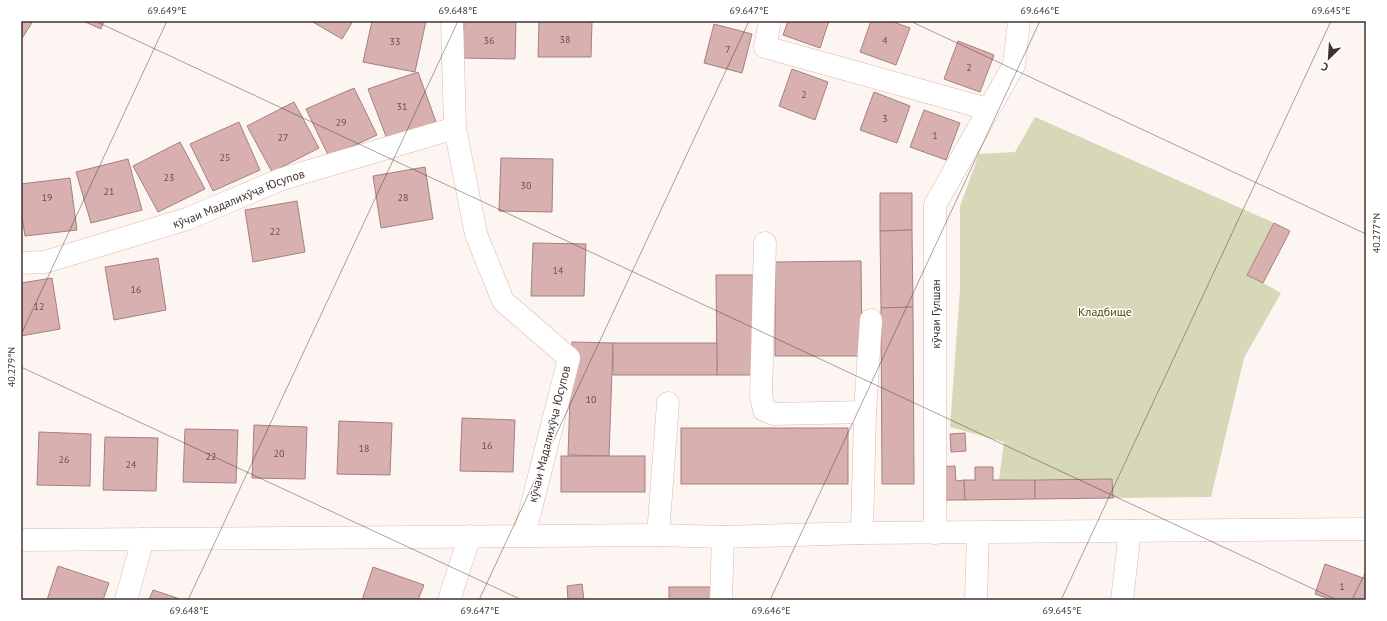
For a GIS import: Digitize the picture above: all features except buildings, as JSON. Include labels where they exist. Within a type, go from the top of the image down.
[{"type":"main road","name":"кӯчаи Мадалихӯҷа Юсупов","points":[[452,21],[455,128],[476,234],[502,301],[569,358],[524,536]]},
{"type":"main road","points":[[770,21],[765,47],[988,109]]},
{"type":"main road","name":"кӯчаи Гулшан","points":[[936,533],[935,205],[1014,64],[1019,21]]},
{"type":"main road","name":"кӯчаи Мадалихӯҷа Юсупов","points":[[21,264],[45,262],[187,219],[282,179],[455,128]]},
{"type":"main road","points":[[765,243],[761,396],[764,410],[774,414],[865,412]]},
{"type":"main road","points":[[862,533],[865,412],[871,320]]},
{"type":"main road","points":[[658,535],[668,403]]},
{"type":"main road","points":[[21,540],[658,535],[723,537],[862,533],[1366,529]]},
{"type":"main road","points":[[1122,600],[1130,531]]},
{"type":"main road","points":[[976,600],[978,533]]},
{"type":"main road","points":[[449,600],[470,536]]},
{"type":"main road","points":[[721,600],[723,537]]},
{"type":"main road","points":[[126,600],[143,539]]},
{"type":"green space","name":"Кладбище","points":[[1035,117],[1274,223],[1247,274],[1281,293],[1244,358],[1211,497],[1113,498],[1112,479],[999,480],[1004,442],[950,427],[960,290],[960,206],[979,154],[1015,152]]}]
